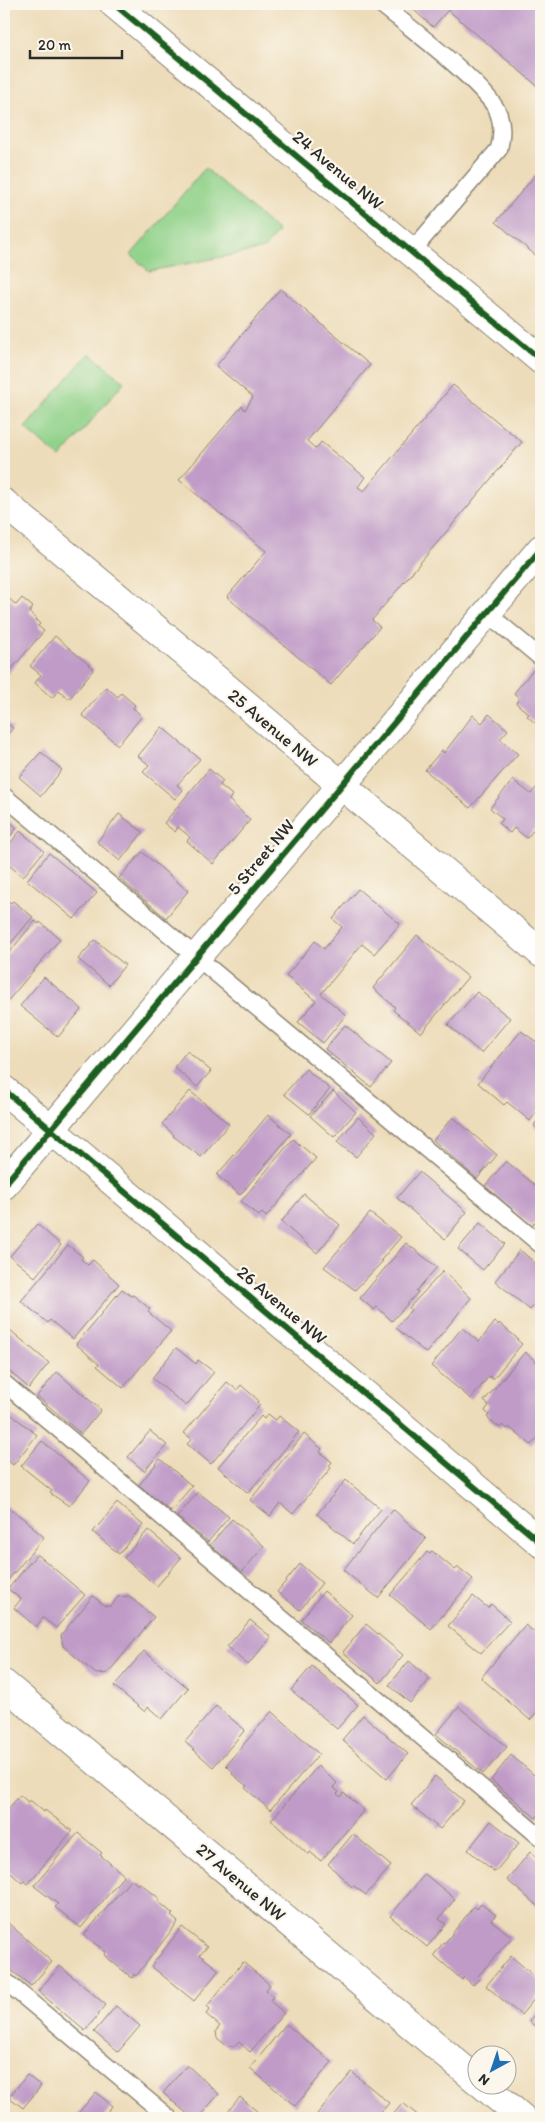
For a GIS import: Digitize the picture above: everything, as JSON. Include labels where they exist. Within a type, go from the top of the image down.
[{"type":"street","name":"24 Avenue NW","points":[[114,4],[541,360]]},
{"type":"street","name":"25 Avenue NW","points":[[4,504],[185,653],[541,953]]},
{"type":"street","name":"5 Street NW","points":[[4,1185],[541,549]]},
{"type":"street","name":"26 Avenue NW","points":[[4,1090],[541,1543]]},
{"type":"street","name":"27 Avenue NW","points":[[4,1684],[468,2073]]},
{"type":"street","points":[[494,2094],[522,2118]]},
{"type":"lane","points":[[381,4],[479,86],[499,113],[503,132],[499,149],[412,251]]},
{"type":"lane","points":[[487,613],[541,658]]},
{"type":"lane","points":[[4,796],[541,1245]]},
{"type":"lane","points":[[4,1384],[541,1838]]},
{"type":"lane","points":[[4,1980],[169,2118]]},
{"type":"green space","points":[[205,168],[278,231],[264,249],[149,271],[131,255]]},
{"type":"green space","points":[[89,353],[124,382],[60,458],[25,428]]},
{"type":"building","points":[[407,4],[541,4],[541,89],[448,10],[433,27]]},
{"type":"building","points":[[537,173],[541,177],[541,248],[535,255],[496,222]]},
{"type":"building","points":[[280,289],[370,365],[307,441],[316,449],[321,442],[365,477],[358,487],[364,491],[453,385],[522,442],[372,620],[380,627],[331,685],[227,597],[266,551],[179,480],[242,406],[245,410],[253,397],[216,366]]},
{"type":"building","points":[[4,594],[16,605],[22,598],[33,607],[29,612],[37,619],[40,624],[38,626],[44,631],[4,678]]},
{"type":"building","points":[[55,636],[94,669],[69,699],[59,690],[52,698],[35,683],[41,675],[30,666]]},
{"type":"building","points":[[533,670],[541,677],[541,728],[516,703],[519,698],[514,693]]},
{"type":"building","points":[[106,687],[118,697],[121,693],[135,705],[133,708],[142,716],[118,745],[82,715]]},
{"type":"building","points":[[489,714],[508,730],[500,739],[518,754],[470,808],[425,770],[442,750],[444,753],[473,715],[482,723]]},
{"type":"building","points":[[4,721],[13,728],[4,739]]},
{"type":"building","points":[[162,727],[200,759],[177,785],[183,790],[175,799],[143,772],[149,765],[138,756]]},
{"type":"building","points":[[41,752],[62,770],[41,796],[19,777]]},
{"type":"building","points":[[209,769],[223,781],[220,785],[232,795],[229,800],[250,820],[213,864],[187,841],[190,837],[178,827],[175,832],[164,823]]},
{"type":"building","points":[[513,780],[531,794],[541,782],[541,821],[527,838],[514,828],[510,833],[499,824],[503,819],[490,808]]},
{"type":"building","points":[[119,814],[143,832],[120,861],[97,842]]},
{"type":"building","points":[[4,816],[17,828],[4,844]]},
{"type":"building","points":[[20,831],[44,851],[23,877],[4,861],[4,851]]},
{"type":"building","points":[[142,852],[188,891],[166,918],[119,878]]},
{"type":"building","points":[[49,853],[97,893],[74,919],[27,880]]},
{"type":"building","points":[[358,889],[400,924],[374,954],[362,944],[321,994],[346,1015],[323,1043],[298,1022],[316,1001],[286,976],[315,941],[324,949],[342,927],[333,919]]},
{"type":"building","points":[[7,900],[11,903],[13,901],[33,917],[4,951],[4,904]]},
{"type":"building","points":[[35,921],[39,924],[40,922],[60,939],[6,1003],[4,1001],[4,959]]},
{"type":"building","points":[[417,935],[468,977],[421,1033],[393,1010],[395,1007],[373,988]]},
{"type":"building","points":[[95,940],[125,965],[109,985],[78,959]]},
{"type":"building","points":[[44,977],[82,1009],[58,1037],[20,1006]]},
{"type":"building","points":[[477,992],[510,1018],[481,1053],[448,1025]]},
{"type":"building","points":[[345,1025],[391,1063],[371,1087],[325,1049]]},
{"type":"building","points":[[521,1031],[541,1045],[541,1107],[530,1121],[507,1102],[504,1105],[478,1083]]},
{"type":"building","points":[[187,1051],[211,1071],[197,1087],[174,1067]]},
{"type":"building","points":[[306,1069],[330,1089],[309,1114],[284,1094]]},
{"type":"building","points":[[190,1091],[229,1124],[201,1157],[173,1136],[162,1124]]},
{"type":"building","points":[[333,1091],[356,1112],[334,1137],[310,1116]]},
{"type":"building","points":[[268,1115],[291,1134],[240,1195],[217,1175]]},
{"type":"building","points":[[541,1116],[541,1134],[534,1125]]},
{"type":"building","points":[[358,1117],[376,1133],[356,1157],[337,1142]]},
{"type":"building","points":[[453,1117],[497,1155],[477,1179],[433,1140]]},
{"type":"building","points":[[293,1139],[316,1158],[266,1217],[262,1213],[259,1216],[241,1201]]},
{"type":"building","points":[[506,1161],[541,1190],[541,1214],[532,1226],[485,1186]]},
{"type":"building","points":[[419,1172],[467,1212],[445,1239],[397,1198]]},
{"type":"building","points":[[304,1194],[340,1225],[317,1253],[281,1222]]},
{"type":"building","points":[[370,1213],[401,1237],[381,1260],[383,1261],[355,1290],[324,1267]]},
{"type":"building","points":[[480,1223],[505,1244],[483,1270],[458,1249]]},
{"type":"building","points":[[37,1224],[61,1245],[35,1277],[10,1256]]},
{"type":"building","points":[[406,1243],[437,1267],[392,1321],[377,1307],[374,1310],[360,1298]]},
{"type":"building","points":[[68,1245],[83,1257],[81,1259],[88,1265],[93,1260],[119,1284],[73,1339],[50,1320],[48,1323],[21,1301]]},
{"type":"building","points":[[520,1250],[541,1268],[541,1297],[530,1310],[495,1281]]},
{"type":"building","points":[[443,1271],[471,1298],[426,1353],[396,1328],[411,1310],[409,1308]]},
{"type":"building","points":[[122,1289],[131,1296],[133,1295],[150,1309],[148,1312],[171,1331],[123,1388],[97,1366],[99,1364],[76,1344]]},
{"type":"building","points":[[495,1322],[498,1325],[499,1323],[522,1344],[493,1379],[489,1376],[471,1399],[431,1366],[462,1328],[479,1342]]},
{"type":"building","points":[[4,1325],[49,1363],[29,1388],[4,1367]]},
{"type":"building","points":[[176,1348],[196,1364],[198,1360],[214,1372],[186,1406],[152,1378]]},
{"type":"building","points":[[525,1352],[541,1366],[541,1434],[531,1445],[509,1427],[507,1429],[502,1425],[500,1428],[487,1417],[489,1415],[485,1411],[489,1405],[484,1401]]},
{"type":"building","points":[[57,1372],[101,1410],[81,1434],[37,1396]]},
{"type":"building","points":[[227,1382],[237,1390],[241,1385],[258,1400],[257,1402],[260,1405],[211,1464],[187,1444],[192,1439],[184,1433]]},
{"type":"building","points":[[7,1411],[37,1435],[13,1465],[4,1457],[4,1415]]},
{"type":"building","points":[[268,1414],[276,1420],[279,1416],[299,1432],[248,1493],[218,1467],[261,1416],[264,1419]]},
{"type":"building","points":[[150,1431],[167,1445],[144,1471],[128,1457]]},
{"type":"building","points":[[304,1434],[322,1449],[320,1452],[332,1462],[329,1466],[331,1468],[293,1514],[280,1503],[270,1516],[250,1500]]},
{"type":"building","points":[[42,1441],[90,1481],[69,1506],[50,1493],[52,1491],[21,1466]]},
{"type":"building","points":[[160,1459],[192,1486],[171,1511],[139,1485]]},
{"type":"building","points":[[346,1480],[381,1509],[353,1544],[317,1514]]},
{"type":"building","points":[[198,1492],[229,1517],[208,1542],[177,1517]]},
{"type":"building","points":[[117,1503],[143,1525],[119,1554],[93,1532]]},
{"type":"building","points":[[4,1504],[44,1537],[4,1585]]},
{"type":"building","points":[[393,1509],[426,1539],[378,1598],[343,1570]]},
{"type":"building","points":[[232,1519],[264,1546],[242,1572],[210,1545]]},
{"type":"building","points":[[148,1530],[181,1558],[157,1586],[124,1558]]},
{"type":"building","points":[[432,1551],[455,1570],[458,1567],[473,1579],[431,1629],[390,1595],[427,1552],[430,1554]]},
{"type":"building","points":[[37,1554],[85,1595],[56,1628],[43,1618],[36,1627],[14,1608],[21,1599],[8,1589]]},
{"type":"building","points":[[300,1564],[322,1583],[300,1610],[277,1592]]},
{"type":"building","points":[[324,1591],[352,1615],[329,1643],[301,1620]]},
{"type":"building","points":[[93,1596],[105,1606],[111,1606],[118,1597],[129,1596],[154,1617],[108,1673],[96,1674],[63,1646],[61,1635]]},
{"type":"building","points":[[473,1596],[488,1608],[491,1604],[510,1621],[481,1653],[448,1626]]},
{"type":"building","points":[[250,1620],[271,1637],[248,1665],[227,1647]]},
{"type":"building","points":[[366,1624],[403,1655],[380,1683],[343,1652]]},
{"type":"building","points":[[525,1625],[541,1637],[541,1707],[530,1720],[481,1678]]},
{"type":"building","points":[[144,1651],[188,1688],[162,1719],[148,1707],[145,1712],[114,1686]]},
{"type":"building","points":[[409,1661],[430,1679],[410,1703],[389,1685]]},
{"type":"building","points":[[312,1666],[358,1705],[337,1729],[291,1690]]},
{"type":"building","points":[[216,1706],[245,1730],[213,1767],[185,1742]]},
{"type":"building","points":[[459,1707],[507,1747],[483,1774],[436,1734]]},
{"type":"building","points":[[272,1711],[319,1754],[270,1810],[245,1788],[247,1786],[232,1774],[233,1772],[226,1765]]},
{"type":"building","points":[[363,1715],[408,1754],[387,1779],[342,1740]]},
{"type":"building","points":[[511,1755],[541,1781],[541,1812],[536,1818],[491,1780]]},
{"type":"building","points":[[318,1766],[337,1783],[333,1787],[339,1792],[337,1794],[341,1797],[344,1793],[364,1810],[321,1861],[310,1852],[308,1855],[271,1820]]},
{"type":"building","points":[[435,1776],[464,1801],[440,1829],[411,1805]]},
{"type":"building","points":[[20,1795],[28,1802],[30,1800],[44,1812],[45,1810],[72,1831],[28,1884],[24,1881],[22,1883],[4,1867],[4,1814]]},
{"type":"building","points":[[491,1821],[519,1843],[495,1872],[468,1850]]},
{"type":"building","points":[[78,1833],[124,1875],[81,1928],[55,1907],[58,1904],[34,1886]]},
{"type":"building","points":[[353,1834],[391,1866],[366,1895],[354,1886],[352,1887],[328,1864]]},
{"type":"building","points":[[530,1852],[541,1861],[540,1908],[507,1880]]},
{"type":"building","points":[[425,1874],[455,1899],[439,1919],[446,1924],[427,1947],[390,1916]]},
{"type":"building","points":[[131,1879],[138,1885],[140,1883],[160,1899],[158,1901],[173,1914],[171,1916],[178,1922],[136,1976],[134,1974],[132,1978],[104,1955],[106,1952],[84,1935]]},
{"type":"building","points":[[481,1904],[496,1915],[491,1920],[512,1937],[478,1976],[480,1978],[473,1985],[464,1977],[462,1980],[434,1955],[474,1906],[477,1909]]},
{"type":"building","points":[[7,1922],[52,1962],[31,1986],[6,1966],[8,1964],[4,1960],[4,1925]]},
{"type":"building","points":[[182,1927],[207,1947],[200,1955],[219,1970],[194,2001],[151,1966]]},
{"type":"building","points":[[511,1956],[541,1982],[541,1991],[521,2015],[486,1986]]},
{"type":"building","points":[[243,1962],[270,1985],[266,1990],[273,1997],[270,2001],[284,2013],[250,2052],[239,2042],[235,2046],[227,2046],[217,2038],[216,2031],[220,2026],[206,2014],[210,2009],[207,2006]]},
{"type":"building","points":[[60,1966],[106,2005],[85,2031],[38,1991]]},
{"type":"building","points":[[116,2006],[140,2026],[118,2052],[94,2032]]},
{"type":"building","points":[[541,2006],[541,2032],[529,2021]]},
{"type":"building","points":[[286,2024],[332,2062],[295,2106],[250,2068]]},
{"type":"building","points":[[187,2065],[219,2094],[198,2118],[192,2118],[163,2093]]},
{"type":"building","points":[[352,2072],[389,2103],[376,2118],[368,2112],[363,2118],[323,2118],[317,2114]]},
{"type":"building","points":[[27,2075],[41,2086],[23,2108],[9,2097]]},
{"type":"building","points":[[96,2092],[112,2106],[102,2118],[78,2118],[76,2116]]},
{"type":"building","points":[[240,2097],[265,2118],[222,2118]]},
{"type":"building","points":[[403,2103],[421,2118],[390,2118]]},
{"type":"cycle path","points":[[114,4],[541,360]]},
{"type":"cycle path","points":[[4,1185],[541,549]]},
{"type":"cycle path","points":[[4,1090],[541,1543]]}]
